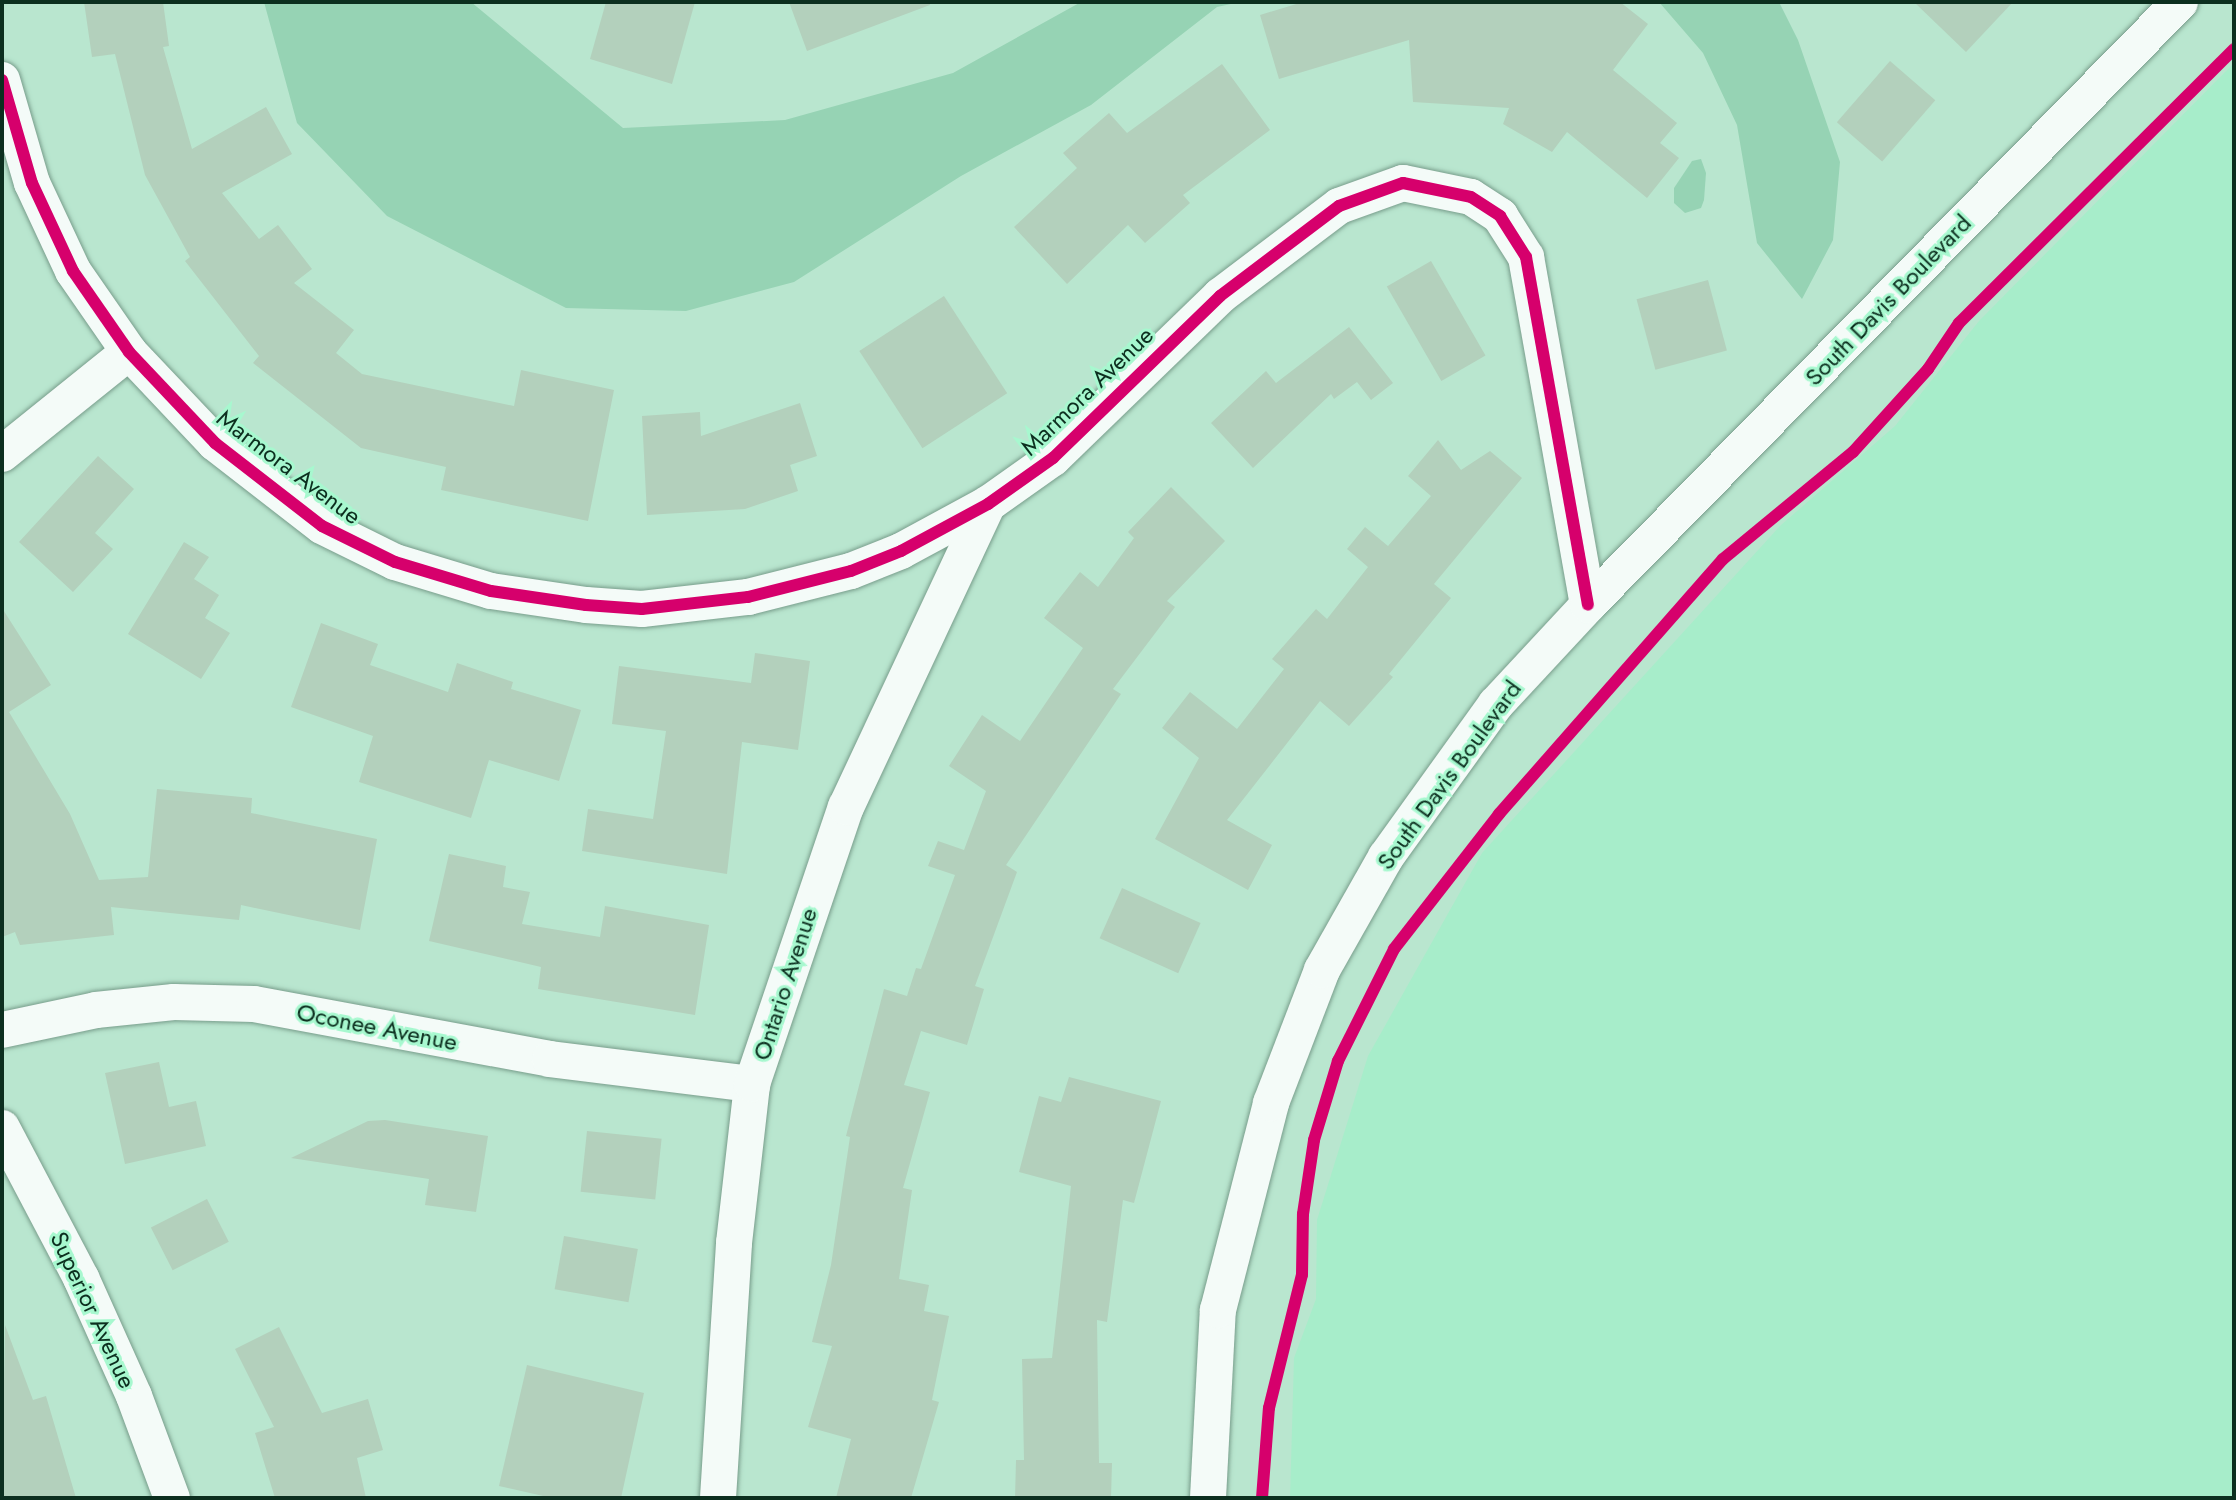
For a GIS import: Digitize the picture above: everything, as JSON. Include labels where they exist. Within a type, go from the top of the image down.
[{"type":"street","name":"South Davis Boulevard","points":[[1208,1498],[1213,1362],[1232,1245],[1271,1103],[1322,970],[1386,857],[1496,704],[1588,605],[2180,2]]},
{"type":"street","name":"Marmora Avenue","points":[[2,80],[16,138],[50,226],[97,310],[129,352],[215,443],[322,526],[410,568],[539,600],[642,609],[799,586],[901,551],[988,504],[1053,458],[1220,296],[1339,206],[1381,187],[1438,187],[1471,197],[1500,216],[1526,257],[1588,605]]},
{"type":"street","points":[[2,454],[129,352]]},
{"type":"street","name":"Ontario Avenue","points":[[718,1498],[734,1243],[752,1084],[846,807],[988,504]]},
{"type":"street","name":"Oconee Avenue","points":[[2,1030],[96,1010],[174,1002],[254,1004],[550,1059],[752,1084]]},
{"type":"street","name":"Superior Avenue","points":[[2,1128],[87,1291],[134,1396],[172,1498]]},
{"type":"shaded area","points":[[264,2],[471,2],[623,128],[785,120],[953,73],[1081,2],[1240,2],[1217,7],[1091,105],[961,176],[794,282],[686,311],[566,308],[387,216],[297,123]]},
{"type":"shaded area","points":[[1659,2],[1779,2],[1798,40],[1840,162],[1833,240],[1802,299],[1757,243],[1737,125],[1703,53]]},
{"type":"shaded area","points":[[2234,63],[2234,1498],[1290,1498],[1294,1358],[1316,1299],[1317,1220],[1368,1056],[1482,853],[1781,525],[1895,426],[1979,321]]},
{"type":"shaded area","points":[[1701,159],[1706,173],[1704,200],[1701,208],[1685,213],[1674,203],[1674,188],[1692,161]]},
{"type":"building","points":[[84,2],[163,2],[169,46],[163,47],[192,149],[266,107],[292,154],[222,193],[259,239],[278,225],[312,269],[294,283],[354,330],[336,353],[362,374],[514,406],[521,370],[614,390],[588,521],[441,490],[446,467],[361,448],[253,363],[259,356],[185,261],[190,257],[145,175],[115,54],[92,57]]},
{"type":"building","points":[[606,2],[695,2],[672,84],[590,59]]},
{"type":"building","points":[[789,2],[929,2],[930,5],[807,51]]},
{"type":"building","points":[[1303,2],[1620,2],[1648,24],[1613,70],[1677,123],[1660,143],[1679,158],[1647,198],[1567,132],[1552,152],[1503,124],[1509,108],[1413,102],[1409,40],[1279,79],[1260,15]]},
{"type":"building","points":[[1914,2],[2013,2],[1966,52]]},
{"type":"building","points":[[1890,61],[1935,100],[1882,161],[1837,122]]},
{"type":"building","points":[[1222,64],[1270,130],[1183,195],[1190,203],[1145,243],[1128,225],[1067,284],[1014,227],[1077,168],[1063,153],[1109,113],[1127,133]]},
{"type":"building","points":[[1431,261],[1486,355],[1441,381],[1387,286]]},
{"type":"building","points":[[1708,280],[1727,351],[1655,370],[1637,299]]},
{"type":"building","points":[[944,296],[1007,393],[922,448],[859,351]]},
{"type":"building","points":[[1349,327],[1393,383],[1371,400],[1357,382],[1334,399],[1331,394],[1253,468],[1211,423],[1266,371],[1276,383]]},
{"type":"building","points":[[800,403],[817,456],[790,465],[798,491],[745,509],[647,515],[642,416],[700,412],[701,436]]},
{"type":"building","points":[[1438,440],[1461,470],[1490,451],[1522,478],[1434,584],[1451,598],[1389,674],[1393,677],[1349,726],[1320,701],[1227,820],[1272,845],[1248,890],[1155,839],[1199,758],[1162,728],[1190,692],[1237,729],[1284,669],[1272,659],[1316,609],[1327,619],[1368,567],[1347,549],[1365,527],[1388,546],[1431,496],[1408,476]]},
{"type":"building","points":[[98,456],[134,489],[95,533],[113,549],[73,592],[19,542]]},
{"type":"building","points":[[1171,487],[1225,541],[1167,601],[1175,607],[1113,689],[1121,694],[1006,865],[1017,872],[975,986],[984,989],[967,1045],[921,1031],[904,1085],[930,1092],[903,1188],[912,1190],[899,1279],[929,1285],[924,1311],[949,1316],[932,1400],[939,1402],[911,1498],[836,1498],[851,1439],[808,1427],[832,1346],[812,1342],[831,1265],[850,1137],[846,1136],[884,989],[907,996],[916,968],[921,969],[955,875],[928,866],[938,841],[964,850],[986,791],[949,766],[982,715],[1020,741],[1083,648],[1044,618],[1080,572],[1098,587],[1134,538],[1128,532]]},
{"type":"building","points":[[184,542],[209,557],[194,579],[219,595],[205,618],[230,633],[201,679],[128,634]]},
{"type":"building","points":[[2,608],[51,685],[9,712],[70,814],[99,880],[148,877],[157,789],[252,798],[251,813],[377,839],[360,930],[241,905],[239,920],[111,907],[114,935],[20,945],[15,932],[2,937]]},
{"type":"building","points":[[321,623],[378,644],[370,665],[448,692],[457,663],[513,682],[511,689],[581,710],[559,781],[489,760],[471,818],[359,782],[373,736],[291,707]]},
{"type":"building","points":[[755,653],[810,661],[798,750],[742,742],[727,874],[582,851],[588,809],[653,819],[666,731],[612,724],[619,666],[751,683]]},
{"type":"building","points":[[449,854],[506,866],[503,887],[530,892],[522,924],[600,937],[605,906],[709,925],[695,1015],[538,989],[541,967],[429,941]]},
{"type":"building","points":[[1122,888],[1201,923],[1178,973],[1100,938]]},
{"type":"building","points":[[159,1062],[169,1107],[196,1101],[206,1146],[125,1164],[105,1073]]},
{"type":"building","points":[[1069,1077],[1161,1101],[1134,1203],[1123,1200],[1107,1322],[1097,1320],[1099,1463],[1112,1463],[1111,1498],[1015,1498],[1016,1460],[1024,1460],[1022,1359],[1052,1358],[1071,1186],[1019,1172],[1039,1096],[1061,1102]]},
{"type":"building","points":[[385,1120],[488,1136],[476,1212],[425,1205],[429,1179],[291,1158],[368,1121]]},
{"type":"building","points":[[587,1131],[662,1139],[655,1200],[581,1192]]},
{"type":"building","points":[[207,1199],[229,1242],[173,1270],[151,1228]]},
{"type":"building","points":[[564,1236],[638,1249],[628,1302],[555,1289]]},
{"type":"building","points":[[5,1325],[33,1400],[46,1396],[76,1498],[2,1498]]},
{"type":"building","points":[[279,1327],[322,1413],[368,1399],[383,1450],[357,1458],[366,1498],[275,1498],[255,1433],[274,1427],[235,1349]]},
{"type":"building","points":[[527,1365],[644,1393],[621,1498],[552,1498],[499,1486]]},
{"type":"cycle path","points":[[1262,1498],[1269,1408],[1302,1275],[1303,1214],[1314,1140],[1338,1061],[1394,949],[1499,814],[1723,559],[1853,452],[1928,369],[1959,323],[2234,49]]},
{"type":"cycle path","points":[[2,80],[32,183],[73,271],[129,352],[215,443],[322,526],[395,562],[491,591],[586,605],[642,609],[748,597],[851,571],[901,551],[988,504],[1053,458],[1220,296],[1339,206],[1403,183],[1471,197],[1500,216],[1526,257],[1588,605]]}]
